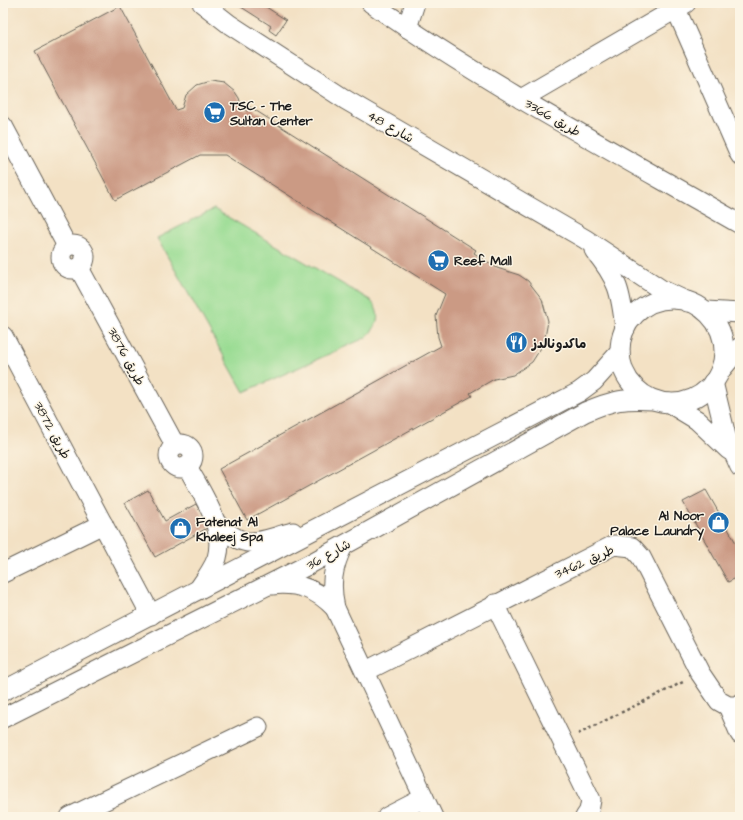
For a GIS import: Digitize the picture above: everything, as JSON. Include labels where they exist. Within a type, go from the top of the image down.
[{"type":"street","name":"شارع 48","points":[[202,3],[229,24],[346,100],[585,240],[662,290],[688,302]]},
{"type":"street","name":"طريق 3366","points":[[371,3],[407,28],[521,99],[740,224]]},
{"type":"street","points":[[407,28],[415,3]]},
{"type":"street","points":[[521,99],[681,6],[740,155]]},
{"type":"street","name":"طريق 3876","points":[[3,126],[67,246],[77,245],[83,250],[85,258],[79,268],[175,445],[185,444],[191,449],[192,460],[187,466],[216,523]]},
{"type":"street","name":"شارع 48","points":[[585,240],[601,258],[618,284],[622,297],[625,329]]},
{"type":"street","points":[[673,299],[688,302],[706,311],[717,324],[723,340],[724,356],[716,377],[721,419],[736,461],[709,431],[661,401],[640,392],[630,381],[623,367],[620,352],[621,340],[625,329],[634,316],[652,304],[658,301],[673,299]]},
{"type":"street","points":[[706,311],[740,313]]},
{"type":"street","name":"طريق 3872","points":[[3,336],[151,615]]},
{"type":"street","points":[[661,401],[694,398],[704,392],[740,347]]},
{"type":"street","name":"شارع 36","points":[[3,691],[579,392],[594,381],[620,352]]},
{"type":"street","name":"شارع 36","points":[[3,718],[343,546],[585,412],[608,402],[627,398],[661,401]]},
{"type":"street","points":[[216,523],[238,541],[248,543],[328,523]]},
{"type":"street","points":[[198,590],[216,559],[219,540],[216,523]]},
{"type":"street","points":[[3,573],[103,524]]},
{"type":"street","name":"طريق 3462","points":[[366,671],[495,604],[614,545],[632,547],[641,556],[700,673],[719,701],[734,705]]},
{"type":"street","points":[[343,546],[334,566],[332,576],[332,598],[335,608],[366,671],[433,817]]},
{"type":"street","points":[[268,585],[289,584],[310,588],[328,600],[335,608]]},
{"type":"street","points":[[495,604],[591,800],[589,812],[585,817]]},
{"type":"street","points":[[734,705],[740,734]]},
{"type":"street","points":[[70,817],[102,810],[258,727]]},
{"type":"street","points":[[386,817],[424,798]]},
{"type":"path","points":[[563,742],[700,673]]},
{"type":"green space","points":[[214,209],[370,300],[377,310],[378,315],[376,325],[365,338],[244,392],[157,238]]},
{"type":"building","points":[[235,3],[260,3],[286,20],[276,35],[269,30],[271,26]]},
{"type":"building","name":"Reef Mall","points":[[120,6],[176,110],[182,108],[186,95],[197,85],[210,81],[224,83],[235,92],[239,98],[242,108],[247,111],[250,107],[476,250],[474,253],[497,268],[519,275],[528,281],[542,299],[548,321],[544,343],[532,362],[513,375],[494,379],[470,393],[472,396],[247,520],[219,469],[441,346],[438,337],[436,316],[445,294],[225,155],[200,155],[115,200],[35,51]]},
{"type":"building","points":[[148,490],[165,521],[196,504],[209,527],[155,557],[125,503]]},
{"type":"building","points":[[706,490],[740,550],[740,585],[736,578],[728,582],[683,502]]},
{"type":"place","name":"TSC - The Sultan Center","points":[[214,112]]},
{"type":"place","name":"Reef Mall","points":[[439,260]]},
{"type":"place","name":"ماكدونالدز","points":[[517,343]]},
{"type":"place","name":"Al Noor Palace Laundry","points":[[719,522]]},
{"type":"place","name":"Fatenat Al Khaleej Spa","points":[[180,528]]}]
